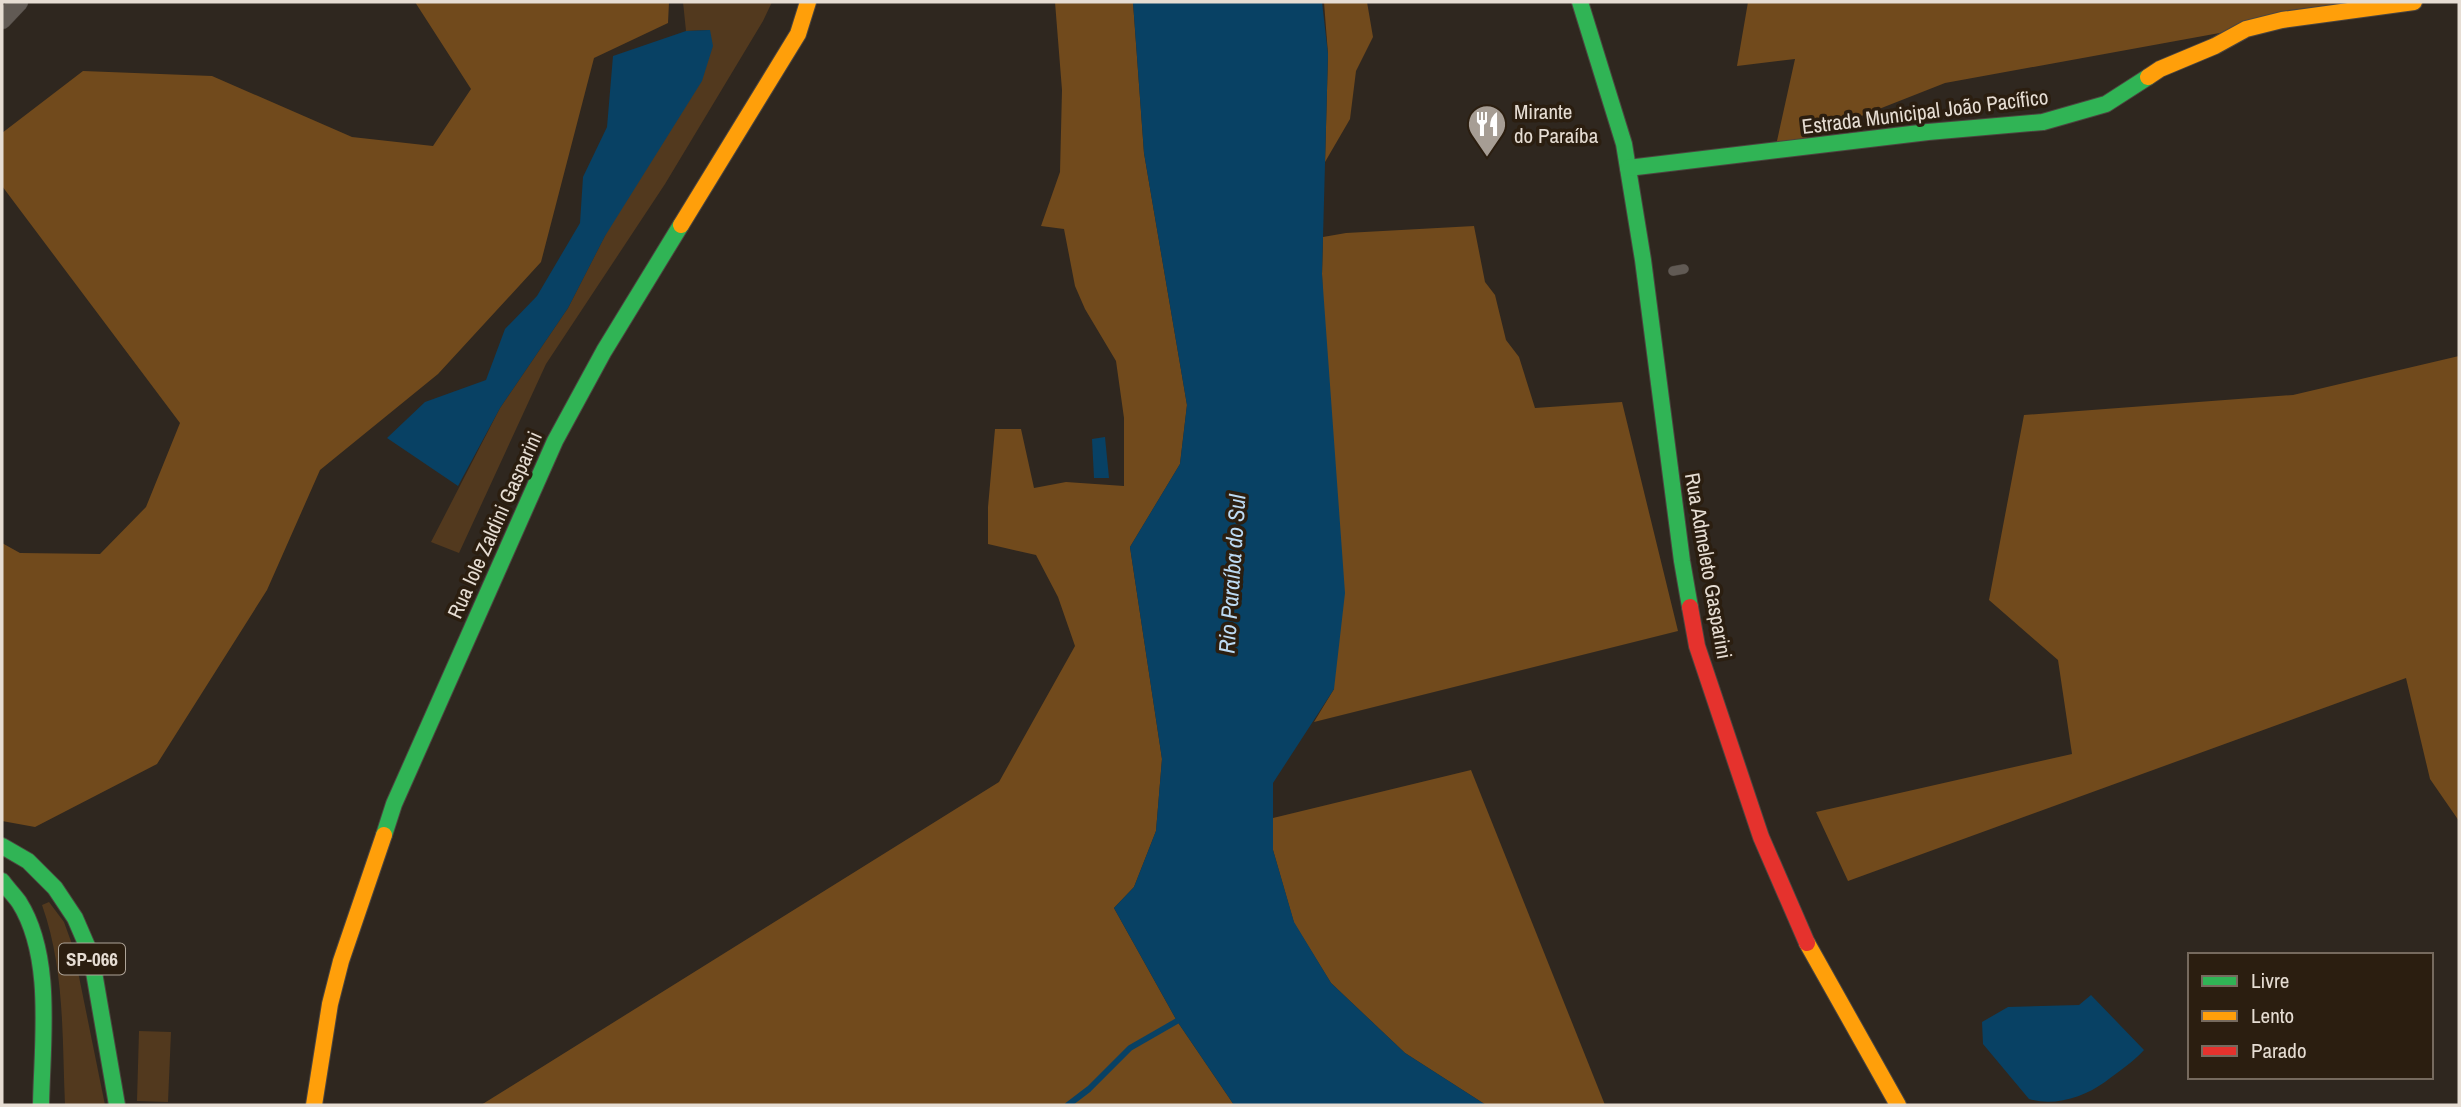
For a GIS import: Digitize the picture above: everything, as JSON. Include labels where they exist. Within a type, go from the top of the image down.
[{"type":"street","points":[[2,20],[19,2]]},
{"type":"street","name":"Rua Iole Zaldini Gasparini","points":[[314,1105],[330,1004],[341,961],[394,804],[555,441],[604,351],[798,34],[808,2]]},
{"type":"street","name":"Rua Admeleto Gasparini","points":[[1580,2],[1624,144],[1645,273],[1682,561],[1697,646],[1714,704],[1761,837],[1803,934],[1898,1105]]},
{"type":"street","name":"Estrada Municipal João Pacífico","points":[[1628,168],[1928,132],[2043,122],[2106,104],[2160,69],[2215,46],[2246,29],[2282,20],[2414,2]]},
{"type":"street","name":"SP-066","points":[[2,846],[28,861],[55,888],[75,918],[91,955],[117,1101]]},
{"type":"street","name":"SP-066","points":[[2,881],[14,894],[34,933],[40,969],[41,1105]]},
{"type":"lane","points":[[1673,271],[1684,269]]},
{"type":"shaded area","points":[[415,2],[669,2],[668,23],[594,58],[541,262],[438,374],[320,470],[267,590],[157,764],[35,827],[2,821],[2,543],[20,553],[100,554],[146,507],[180,423],[2,186],[2,133],[83,71],[212,76],[352,137],[433,146],[471,89]]},
{"type":"shaded area","points":[[683,2],[772,2],[665,184],[546,364],[459,553],[431,542],[500,408],[568,308],[710,30],[686,31]]},
{"type":"shaded area","points":[[1055,2],[1133,2],[1144,153],[1187,405],[1180,464],[1130,547],[1162,759],[1156,831],[1134,887],[1114,908],[1177,1021],[1234,1105],[481,1105],[999,782],[1075,646],[1058,597],[1036,555],[988,544],[988,507],[995,429],[1021,429],[1034,488],[1066,482],[1124,486],[1124,418],[1116,361],[1085,309],[1075,286],[1064,229],[1041,226],[1060,172],[1062,90]]},
{"type":"shaded area","points":[[1324,2],[1367,2],[1373,37],[1356,71],[1350,119],[1325,162],[1328,54]]},
{"type":"shaded area","points":[[1748,2],[2389,2],[1945,83],[1775,150],[1795,59],[1737,66]]},
{"type":"shaded area","points":[[1474,226],[1485,282],[1495,295],[1506,340],[1519,357],[1535,408],[1622,402],[1678,631],[1314,722],[1334,689],[1323,237],[1346,233]]},
{"type":"shaded area","points":[[2459,356],[2459,821],[2430,779],[2406,678],[1848,881],[1816,812],[2072,754],[2058,660],[1989,600],[2024,415],[2293,395]]},
{"type":"shaded area","points":[[1471,770],[1605,1105],[1486,1105],[1405,1053],[1331,983],[1294,923],[1273,850],[1273,818]]},
{"type":"shaded area","points":[[49,902],[64,922],[73,947],[105,1105],[65,1105],[59,979],[42,905]]},
{"type":"shaded area","points":[[139,1031],[171,1032],[168,1102],[137,1101]]},
{"type":"water","name":"Rio Paraíba do Sul","points":[[1133,2],[1322,2],[1328,54],[1322,274],[1345,593],[1334,689],[1273,783],[1273,850],[1294,922],[1331,983],[1405,1053],[1486,1105],[1234,1105],[1177,1021],[1114,908],[1134,887],[1156,831],[1162,759],[1130,547],[1180,464],[1187,405],[1144,153]]},
{"type":"water","points":[[710,30],[713,46],[702,81],[605,236],[568,308],[500,408],[458,486],[387,438],[425,402],[486,380],[505,329],[537,296],[580,223],[583,177],[607,127],[613,56],[686,31]]},
{"type":"water","points":[[1105,437],[1109,478],[1094,478],[1092,439]]},
{"type":"water","points":[[2091,995],[2144,1050],[2105,1082],[2088,1092],[2058,1101],[2029,1099],[1983,1044],[1982,1022],[2008,1007],[2079,1005]]},
{"type":"waterway","points":[[1068,1105],[1089,1089],[1130,1048],[1177,1021]]},
{"type":"traffic: fast","points":[[1580,2],[1624,144],[1643,260],[1690,607]]},
{"type":"traffic: fast","points":[[1628,168],[1928,132],[2043,122],[2106,104],[2148,77]]},
{"type":"traffic: fast","points":[[384,835],[394,804],[555,441],[604,351],[681,225]]},
{"type":"traffic: fast","points":[[2,846],[28,861],[55,888],[75,918],[91,955],[117,1105]]},
{"type":"traffic: fast","points":[[2,881],[19,902],[30,924],[42,974],[44,1028],[41,1105]]},
{"type":"traffic: slow","points":[[681,225],[798,34],[808,2]]},
{"type":"traffic: slow","points":[[2148,77],[2246,29],[2282,20],[2414,2]]},
{"type":"traffic: slow","points":[[314,1105],[330,1004],[341,961],[384,835]]},
{"type":"traffic: slow","points":[[1807,943],[1898,1105]]},
{"type":"traffic: jam","points":[[1690,607],[1697,646],[1761,837],[1807,943]]},
{"type":"place","name":"Mirante do Paraíba","points":[[1487,158]]}]
